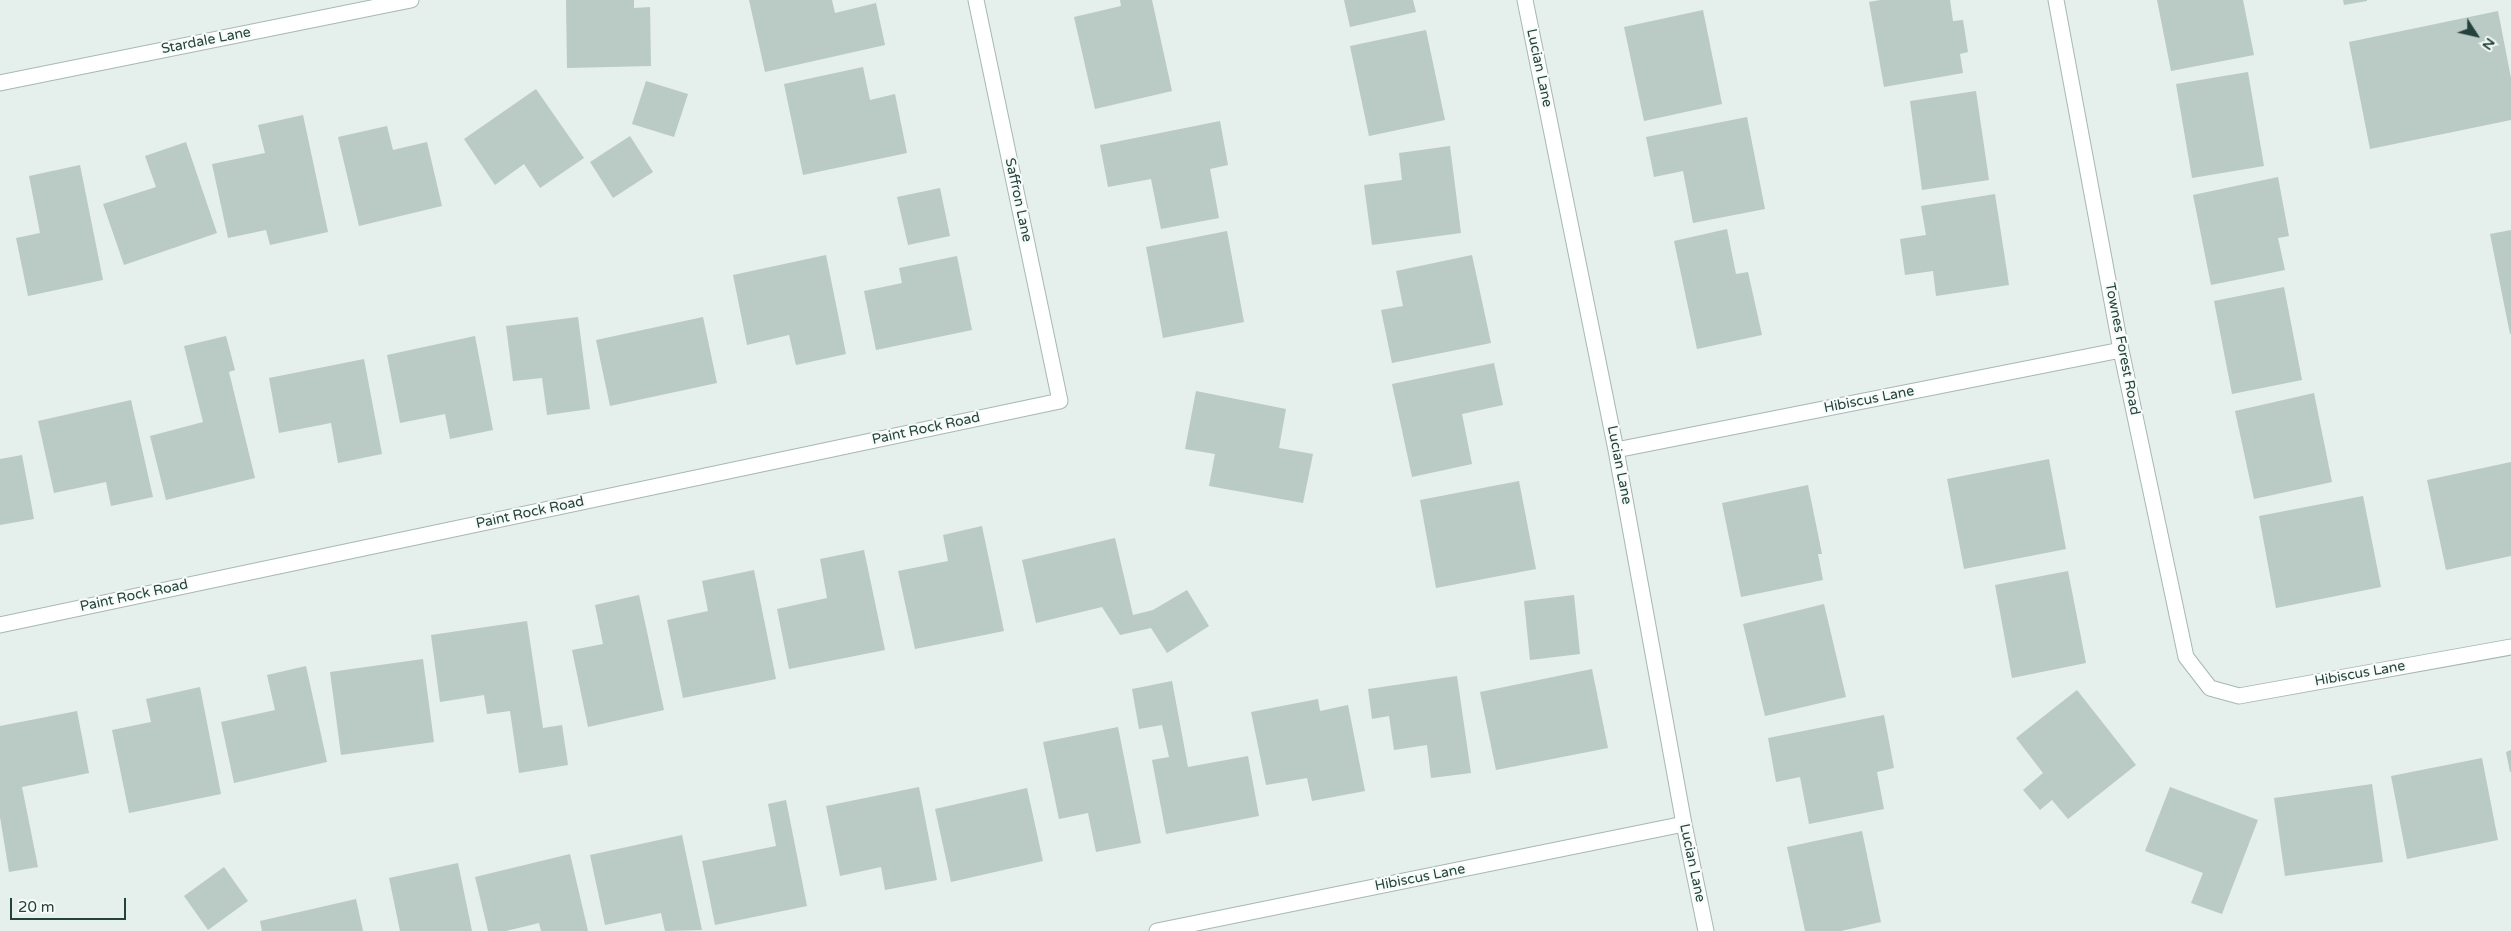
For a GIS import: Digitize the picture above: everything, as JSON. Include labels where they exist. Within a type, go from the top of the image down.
[{"type":"street","name":"Stardale Lane","points":[[0,83],[411,0]]},
{"type":"street","name":"Saffron Lane","points":[[976,0],[1060,400]]},
{"type":"street","name":"Lucian Lane","points":[[1525,0],[1616,450],[1684,824],[1706,931]]},
{"type":"street","name":"Townes Forest Road","points":[[2056,0],[2121,350],[2186,657],[2210,688]]},
{"type":"street","name":"Hibiscus Lane","points":[[1616,450],[2121,350]]},
{"type":"street","name":"Paint Rock Road","points":[[0,625],[1060,400]]},
{"type":"street","name":"Hibiscus Lane","points":[[2210,688],[2239,696],[2511,647]]},
{"type":"street","name":"Hibiscus Lane","points":[[1157,931],[1684,824]]},
{"type":"building","points":[[566,0],[634,0],[634,8],[650,7],[651,66],[567,68]]},
{"type":"building","points":[[749,0],[832,0],[835,13],[876,3],[885,45],[765,72]]},
{"type":"building","points":[[1120,0],[1152,0],[1172,91],[1095,109],[1074,17],[1121,6]]},
{"type":"building","points":[[1344,0],[1413,0],[1416,12],[1350,27]]},
{"type":"building","points":[[1880,0],[1950,0],[1953,21],[1963,20],[1968,52],[1960,54],[1963,73],[1884,87],[1869,2]]},
{"type":"building","points":[[2157,0],[2243,0],[2254,55],[2171,71]]},
{"type":"building","points":[[2343,0],[2367,0],[2367,1],[2344,5]]},
{"type":"building","points":[[1703,10],[1722,104],[1644,121],[1624,27]]},
{"type":"building","points":[[2498,11],[2511,78],[2511,120],[2370,149],[2349,42]]},
{"type":"building","points":[[1426,30],[1445,120],[1369,136],[1350,46]]},
{"type":"building","points":[[863,67],[870,100],[895,94],[907,153],[803,175],[784,84]]},
{"type":"building","points":[[2248,72],[2264,166],[2192,178],[2176,84]]},
{"type":"building","points":[[646,81],[688,94],[674,137],[632,124]]},
{"type":"building","points":[[536,89],[584,158],[540,188],[524,164],[495,185],[464,139]]},
{"type":"building","points":[[1976,91],[1989,180],[1922,190],[1910,101]]},
{"type":"building","points":[[303,115],[328,232],[270,245],[266,230],[228,238],[212,164],[265,153],[258,125]]},
{"type":"building","points":[[1747,117],[1765,209],[1693,223],[1683,171],[1654,177],[1646,137]]},
{"type":"building","points":[[1220,121],[1228,165],[1210,169],[1219,218],[1161,229],[1151,179],[1108,187],[1100,145]]},
{"type":"building","points":[[387,126],[393,150],[427,142],[442,206],[359,226],[338,137]]},
{"type":"building","points":[[630,136],[653,172],[613,198],[590,162]]},
{"type":"building","points":[[186,142],[217,233],[124,265],[103,204],[156,187],[145,156]]},
{"type":"building","points":[[1450,146],[1461,233],[1372,245],[1364,185],[1402,180],[1399,153]]},
{"type":"building","points":[[80,165],[103,280],[28,296],[16,238],[40,233],[29,176]]},
{"type":"building","points":[[2278,177],[2289,236],[2278,238],[2285,270],[2211,285],[2193,195]]},
{"type":"building","points":[[940,188],[950,236],[908,245],[897,197]]},
{"type":"building","points":[[1995,194],[2009,285],[1936,296],[1933,271],[1905,275],[1900,239],[1926,235],[1921,206]]},
{"type":"building","points":[[1727,229],[1736,274],[1748,272],[1762,335],[1697,349],[1674,241]]},
{"type":"building","points":[[2511,230],[2511,334],[2510,334],[2490,234]]},
{"type":"building","points":[[1227,231],[1244,322],[1163,338],[1146,247]]},
{"type":"building","points":[[826,255],[846,354],[796,365],[789,335],[747,345],[733,275]]},
{"type":"building","points":[[1472,255],[1491,343],[1392,363],[1381,310],[1403,306],[1396,271]]},
{"type":"building","points":[[957,256],[972,330],[876,350],[864,291],[902,283],[899,268]]},
{"type":"building","points":[[2284,287],[2302,380],[2232,394],[2214,301]]},
{"type":"building","points":[[578,317],[590,409],[547,415],[542,378],[513,381],[506,326]]},
{"type":"building","points":[[703,317],[717,383],[610,406],[596,340]]},
{"type":"building","points":[[226,336],[235,370],[229,372],[255,478],[166,500],[150,436],[203,422],[184,346]]},
{"type":"building","points":[[475,336],[493,430],[450,439],[445,414],[400,423],[387,355]]},
{"type":"building","points":[[364,359],[382,454],[338,463],[331,423],[279,433],[269,378]]},
{"type":"building","points":[[1494,363],[1503,405],[1462,414],[1472,464],[1412,477],[1392,384]]},
{"type":"building","points":[[1196,391],[1286,409],[1279,448],[1313,454],[1303,503],[1209,486],[1215,454],[1185,449]]},
{"type":"building","points":[[2314,393],[2332,482],[2254,499],[2235,411]]},
{"type":"building","points":[[131,400],[153,497],[111,506],[106,482],[54,493],[38,421]]},
{"type":"building","points":[[22,455],[34,519],[0,525],[0,459]]},
{"type":"building","points":[[2049,459],[2066,549],[1964,569],[1947,479]]},
{"type":"building","points":[[2511,462],[2511,556],[2446,570],[2427,480]]},
{"type":"building","points":[[1519,481],[1536,569],[1436,588],[1420,500]]},
{"type":"building","points":[[1808,485],[1822,554],[1818,554],[1823,580],[1741,597],[1722,503]]},
{"type":"building","points":[[2363,496],[2381,587],[2276,608],[2259,516]]},
{"type":"building","points":[[982,526],[1004,631],[915,649],[898,571],[948,561],[943,535]]},
{"type":"building","points":[[1115,538],[1133,615],[1153,610],[1187,590],[1209,626],[1167,653],[1151,628],[1120,635],[1102,607],[1036,623],[1022,560]]},
{"type":"building","points":[[864,550],[885,650],[789,669],[777,609],[827,598],[820,559]]},
{"type":"building","points":[[754,570],[776,679],[683,698],[667,620],[708,611],[702,581]]},
{"type":"building","points":[[2068,571],[2086,663],[2012,678],[1995,585]]},
{"type":"building","points":[[639,595],[664,710],[588,727],[572,650],[603,644],[595,605]]},
{"type":"building","points":[[1574,595],[1580,654],[1530,660],[1524,601]]},
{"type":"building","points":[[1824,604],[1846,697],[1765,716],[1743,624]]},
{"type":"building","points":[[527,621],[543,728],[562,725],[568,765],[519,773],[510,711],[487,714],[484,695],[440,702],[431,635]]},
{"type":"building","points":[[423,659],[434,742],[341,755],[330,672]]},
{"type":"building","points":[[306,666],[327,762],[234,783],[221,722],[275,710],[267,675]]},
{"type":"building","points":[[1592,669],[1608,748],[1496,770],[1480,692]]},
{"type":"building","points":[[1457,676],[1471,773],[1431,778],[1427,745],[1394,750],[1389,716],[1372,719],[1368,689]]},
{"type":"building","points":[[1172,681],[1188,767],[1248,756],[1259,816],[1166,834],[1152,760],[1169,757],[1162,725],[1139,729],[1132,689]]},
{"type":"building","points":[[200,687],[221,794],[129,813],[112,730],[151,722],[146,699]]},
{"type":"building","points":[[2077,690],[2136,765],[2068,819],[2052,800],[2040,810],[2023,790],[2043,773],[2016,738]]},
{"type":"building","points":[[1318,699],[1320,711],[1348,705],[1365,791],[1312,801],[1307,778],[1266,785],[1251,712]]},
{"type":"building","points":[[77,711],[89,773],[22,787],[38,867],[9,872],[0,817],[0,726]]},
{"type":"building","points":[[1884,715],[1894,768],[1877,772],[1884,809],[1809,824],[1800,777],[1776,782],[1768,738]]},
{"type":"building","points":[[1118,727],[1141,843],[1096,852],[1088,813],[1059,819],[1043,742]]},
{"type":"building","points":[[2511,750],[2511,772],[2510,772],[2506,752]]},
{"type":"building","points":[[2482,758],[2498,840],[2407,859],[2391,776]]},
{"type":"building","points":[[2372,784],[2383,862],[2285,876],[2274,798]]},
{"type":"building","points":[[919,787],[937,880],[885,890],[881,867],[840,876],[826,806]]},
{"type":"building","points":[[2170,787],[2258,820],[2222,914],[2191,903],[2203,873],[2145,851]]},
{"type":"building","points":[[1027,788],[1043,861],[951,882],[935,809]]},
{"type":"building","points":[[786,800],[807,906],[715,925],[702,861],[776,846],[768,804]]},
{"type":"building","points":[[1862,831],[1881,922],[1841,931],[1805,931],[1787,847]]},
{"type":"building","points":[[682,835],[702,930],[665,931],[661,913],[605,925],[590,855]]},
{"type":"building","points":[[570,854],[588,931],[541,931],[539,923],[506,931],[488,931],[475,877]]},
{"type":"building","points":[[458,863],[472,931],[400,931],[389,878]]},
{"type":"building","points":[[224,867],[248,901],[208,930],[184,896]]},
{"type":"building","points":[[356,899],[363,931],[262,931],[260,921]]}]
